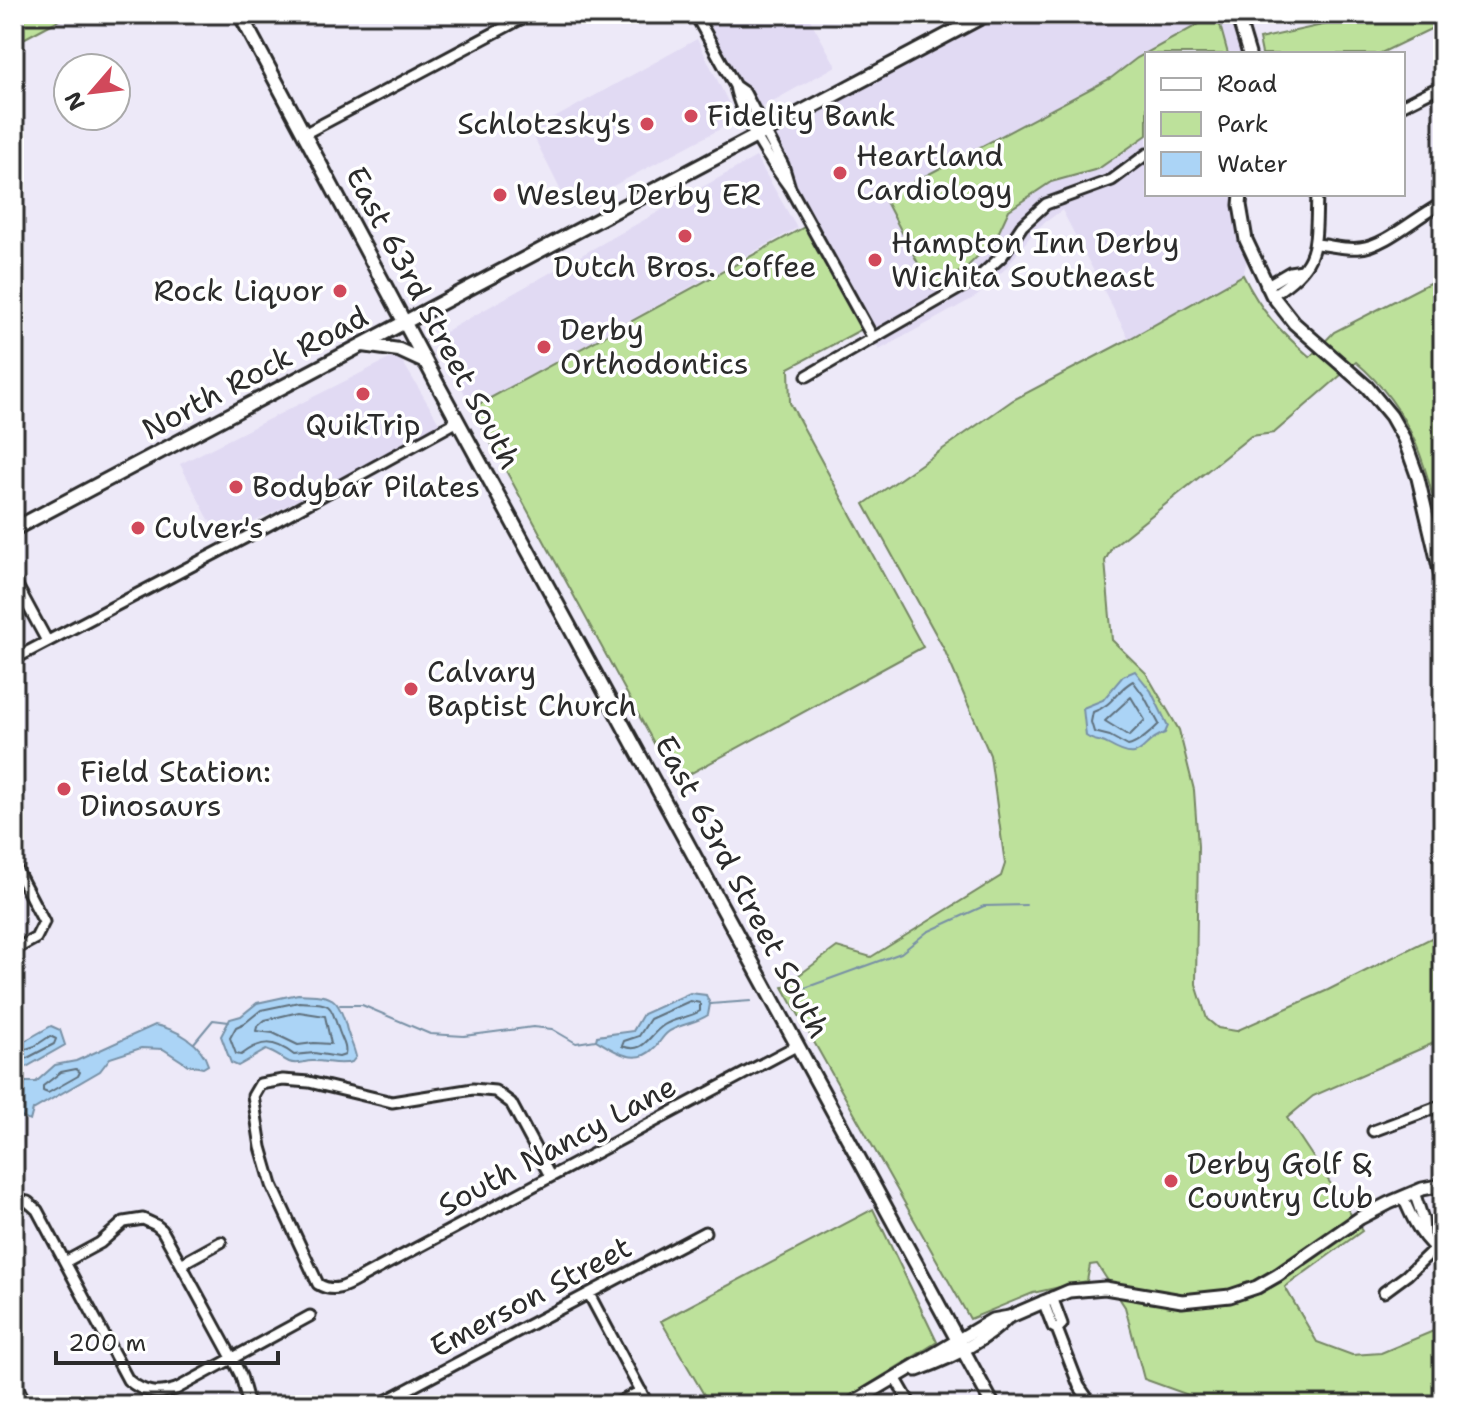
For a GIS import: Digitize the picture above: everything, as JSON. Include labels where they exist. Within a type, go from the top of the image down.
[{"type":"main road","name":"East 63rd Street South","points":[[240,14],[425,362],[993,1405]]},
{"type":"main road","name":"North Rock Road","points":[[14,529],[987,14]]},
{"type":"main road","points":[[363,345],[399,350],[425,362]]},
{"type":"street","points":[[304,134],[530,14]]},
{"type":"street","points":[[695,14],[735,86],[737,101],[762,133],[775,169],[790,188],[873,338]]},
{"type":"street","points":[[1237,14],[1248,52]]},
{"type":"street","points":[[1405,104],[1443,85]]},
{"type":"street","points":[[807,376],[979,277],[1002,256],[1022,226],[1046,204],[1112,180],[1145,155]]},
{"type":"street","points":[[1241,196],[1246,240],[1269,291],[1294,323],[1367,387],[1391,416],[1404,439],[1418,478],[1443,584]]},
{"type":"street","points":[[1269,291],[1295,281],[1313,254],[1317,196]]},
{"type":"street","points":[[1316,244],[1366,247],[1443,203]]},
{"type":"street","points":[[14,659],[458,421]]},
{"type":"street","points":[[14,580],[47,641]]},
{"type":"street","points":[[14,865],[44,922],[36,938],[14,950]]},
{"type":"street","name":"South Nancy Lane","points":[[550,1176],[511,1103],[495,1091],[473,1089],[392,1102],[309,1082],[267,1081],[257,1086],[253,1096],[261,1147],[281,1208],[318,1284],[337,1289],[798,1045]]},
{"type":"street","points":[[1373,1131],[1443,1105]]},
{"type":"street","points":[[849,1405],[901,1376],[934,1364],[960,1344],[996,1329],[1009,1317],[1069,1291],[1105,1288],[1182,1301],[1230,1296],[1257,1287],[1360,1218],[1408,1195],[1443,1185]]},
{"type":"street","points":[[1384,1292],[1439,1252],[1424,1234],[1423,1219],[1408,1195]]},
{"type":"street","points":[[18,1200],[37,1210],[128,1380],[148,1392],[176,1389],[310,1316]]},
{"type":"street","points":[[65,1262],[100,1243],[124,1222],[136,1219],[149,1221],[162,1230],[233,1359],[249,1405]]},
{"type":"street","name":"Emerson Street","points":[[378,1405],[591,1298],[705,1232]]},
{"type":"street","points":[[181,1264],[221,1242]]},
{"type":"street","points":[[591,1298],[648,1405]]},
{"type":"street","points":[[1048,1299],[1062,1324],[1057,1329],[1079,1386],[1092,1405]]},
{"type":"street","points":[[901,1376],[911,1405]]},
{"type":"street","points":[[14,1381],[27,1405]]},
{"type":"street","points":[[614,1405],[641,1391]]},
{"type":"shaded area","points":[[704,14],[807,14],[836,66],[755,111]]},
{"type":"shaded area","points":[[986,14],[1237,14],[1248,52],[1145,52],[1145,196],[1241,196],[1250,250],[1243,275],[1129,339],[1062,210],[1036,229],[1006,268],[977,296],[879,350],[758,135]]},
{"type":"shaded area","points":[[697,39],[737,120],[570,209],[531,131]]},
{"type":"shaded area","points":[[756,157],[797,228],[472,408],[436,337]]},
{"type":"shaded area","points":[[395,356],[401,359],[443,429],[219,539],[180,464]]},
{"type":"green space","points":[[14,14],[70,14],[14,44]]},
{"type":"green space","points":[[1217,14],[1227,52],[1148,52]]},
{"type":"green space","points":[[1339,14],[1443,14],[1443,23],[1383,52],[1262,52],[1259,39],[1327,24]]},
{"type":"green space","points":[[1145,54],[1145,136],[1098,169],[1051,182],[1009,210],[996,238],[966,268],[931,288],[882,194],[912,183],[1111,78]]},
{"type":"green space","points":[[808,225],[864,328],[789,368],[790,403],[923,647],[675,782],[472,408]]},
{"type":"green space","points":[[1243,275],[1272,320],[1310,357],[1334,332],[1443,276],[1443,543],[1424,467],[1406,422],[1376,381],[1356,362],[1274,433],[1251,436],[1112,547],[1105,561],[1112,640],[1146,673],[1179,730],[1194,790],[1198,846],[1196,984],[1207,1019],[1218,1028],[1236,1031],[1328,990],[1443,932],[1443,1039],[1313,1096],[1287,1118],[1362,1231],[1285,1287],[1317,1342],[1352,1355],[1381,1353],[1443,1327],[1443,1405],[1216,1405],[1144,1379],[1125,1307],[1097,1264],[1090,1265],[1087,1281],[1033,1293],[970,1319],[783,987],[837,947],[871,957],[1001,876],[1005,864],[990,755],[944,649],[864,504],[1013,400]]},
{"type":"green space","points":[[873,1209],[937,1342],[836,1405],[710,1405],[661,1321]]},
{"type":"water","points":[[1135,671],[1151,691],[1168,726],[1165,733],[1136,753],[1129,753],[1086,736],[1083,708],[1103,700],[1123,676]]},
{"type":"water","points":[[690,993],[706,995],[710,1004],[708,1015],[671,1030],[647,1054],[632,1057],[596,1040],[597,1036],[633,1031],[643,1014]]},
{"type":"water","points":[[298,994],[325,996],[339,1007],[356,1057],[352,1062],[292,1063],[266,1050],[238,1066],[231,1063],[221,1036],[230,1019],[241,1016],[257,1003]]},
{"type":"water","points":[[155,1025],[187,1038],[200,1050],[208,1065],[203,1068],[188,1065],[163,1049],[141,1048],[110,1058],[100,1071],[33,1110],[30,1121],[17,1112],[14,1086],[21,1082],[36,1082],[55,1065],[76,1061]]},
{"type":"water","points":[[51,1026],[60,1030],[65,1045],[14,1074],[14,1047]]},
{"type":"waterway","points":[[791,993],[901,953],[927,932],[984,906],[1026,905]]},
{"type":"waterway","points":[[710,1004],[751,1001]]},
{"type":"waterway","points":[[340,1005],[362,1005],[430,1034],[464,1036],[533,1027],[552,1029],[576,1043],[596,1040]]},
{"type":"waterway","points":[[194,1043],[213,1020],[229,1022]]},
{"type":"waterway","points":[[14,1118],[19,1116]]},
{"type":"place","name":"Fidelity Bank","points":[[691,116]]},
{"type":"place","name":"Schlotzsky's","points":[[647,124]]},
{"type":"place","name":"Heartland Cardiology","points":[[840,173]]},
{"type":"place","name":"Wesley Derby ER","points":[[500,195]]},
{"type":"place","name":"Dutch Bros. Coffee","points":[[685,236]]},
{"type":"place","name":"Hampton Inn Derby Wichita Southeast","points":[[875,260]]},
{"type":"place","name":"Rock Liquor","points":[[340,291]]},
{"type":"place","name":"Derby Orthodontics","points":[[544,347]]},
{"type":"place","name":"QuikTrip","points":[[363,394]]},
{"type":"place","name":"Bodybar Pilates","points":[[236,487]]},
{"type":"place","name":"Culver's","points":[[138,528]]},
{"type":"place","name":"Calvary Baptist Church","points":[[411,689]]},
{"type":"place","name":"Field Station: Dinosaurs","points":[[64,789]]},
{"type":"place","name":"Derby Golf & Country Club","points":[[1171,1181]]}]
